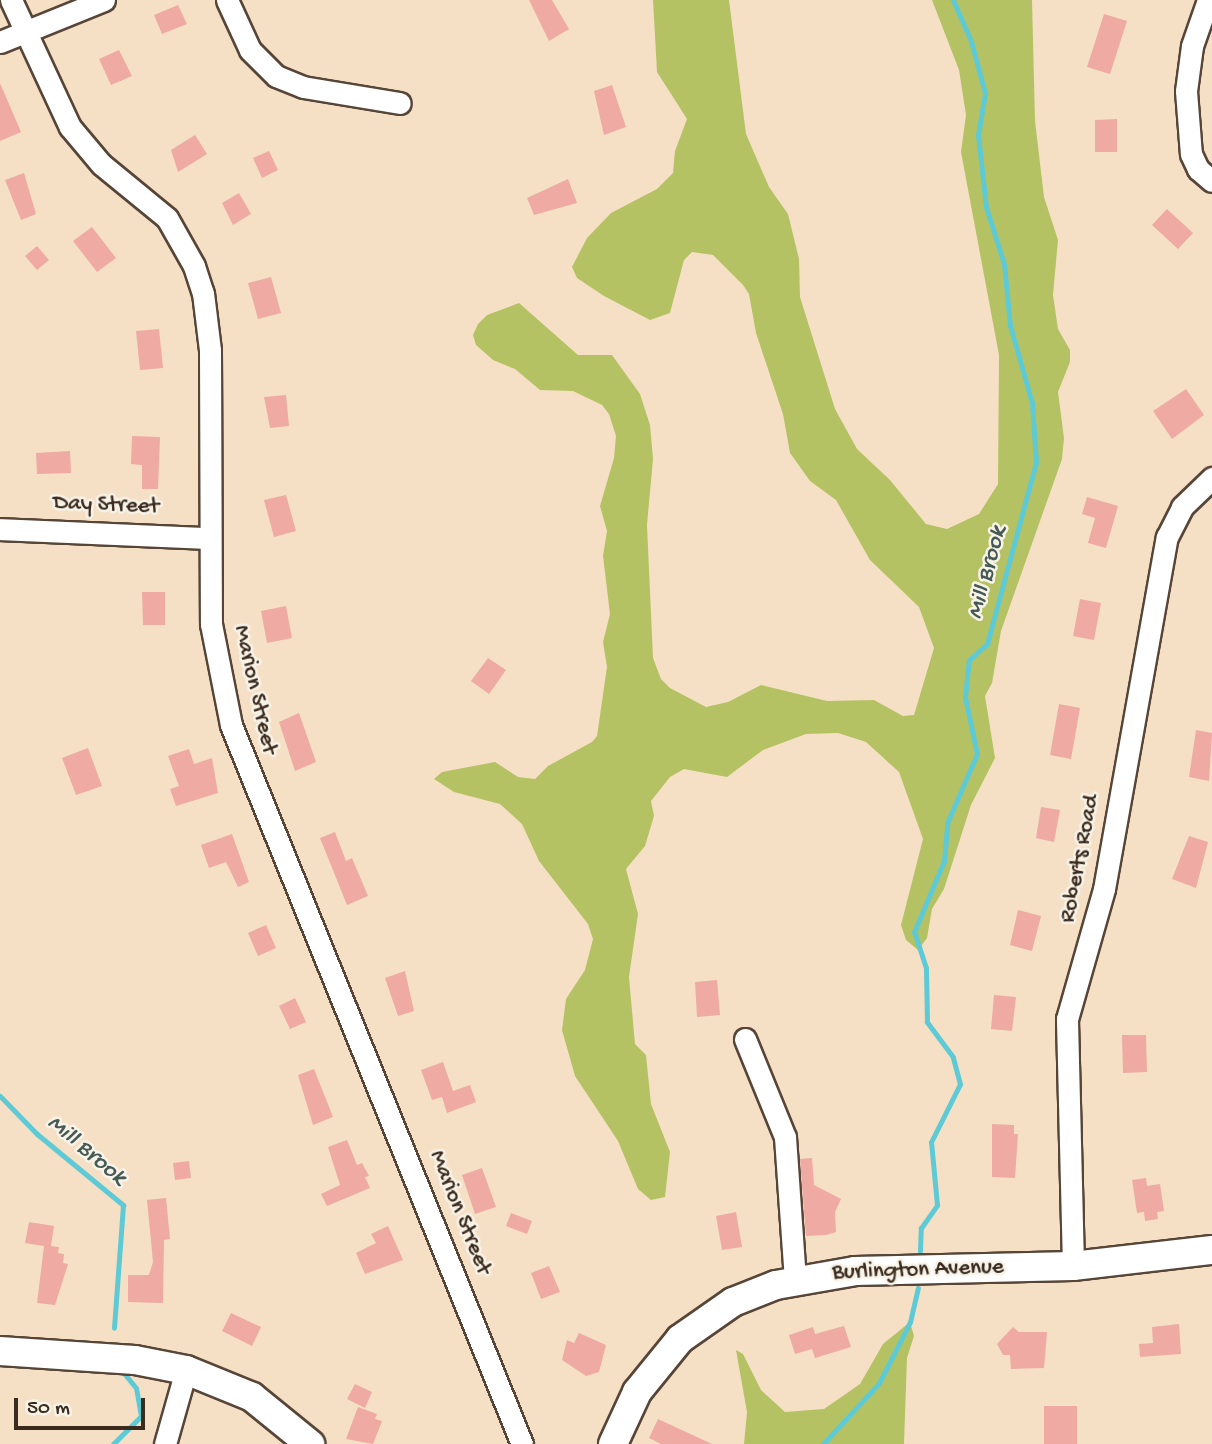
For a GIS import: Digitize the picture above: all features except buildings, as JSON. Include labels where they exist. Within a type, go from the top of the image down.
[{"type":"main road","name":"Burlington Avenue","points":[[613,1444],[637,1392],[681,1339],[733,1302],[796,1280],[895,1268],[1073,1266],[1212,1250]]},
{"type":"main road","points":[[0,1351],[135,1360],[186,1370],[252,1396],[310,1444]]},
{"type":"street","name":"Marion Street","points":[[11,0],[70,127],[85,147],[167,218],[194,266],[203,293],[210,350],[212,639],[235,737],[522,1444]]},
{"type":"street","points":[[0,43],[104,0]]},
{"type":"street","points":[[227,0],[256,58],[285,81],[400,103]]},
{"type":"street","points":[[1208,0],[1192,46],[1186,91],[1191,154],[1198,169],[1212,181]]},
{"type":"street","name":"Roberts Road","points":[[1073,1266],[1067,1018],[1104,889],[1167,537],[1182,507],[1212,478]]},
{"type":"street","name":"Day Street","points":[[0,529],[210,538]]},
{"type":"street","points":[[745,1039],[785,1136],[796,1280]]},
{"type":"street","points":[[165,1444],[186,1370]]},
{"type":"green space","points":[[653,0],[729,0],[746,134],[769,187],[788,214],[799,259],[800,297],[835,409],[857,449],[890,480],[926,524],[947,529],[979,514],[998,484],[999,355],[961,152],[966,115],[959,70],[932,0],[1032,0],[1035,121],[1044,197],[1058,240],[1053,295],[1058,329],[1070,350],[1070,362],[1058,392],[1064,438],[1062,459],[1001,631],[992,683],[985,696],[995,758],[971,805],[944,889],[932,909],[927,938],[918,950],[906,940],[901,925],[923,839],[899,772],[866,742],[838,733],[806,734],[763,750],[727,777],[684,769],[670,777],[651,801],[654,816],[645,846],[626,869],[638,914],[629,977],[635,1044],[646,1055],[651,1104],[670,1152],[665,1197],[651,1200],[638,1189],[618,1141],[575,1076],[562,1030],[566,999],[585,970],[593,939],[588,924],[539,861],[522,824],[500,804],[454,792],[434,779],[442,772],[495,762],[518,777],[535,779],[548,766],[592,742],[597,736],[607,667],[603,642],[610,614],[603,556],[607,531],[600,506],[614,458],[616,436],[609,414],[602,405],[573,391],[540,390],[515,369],[493,360],[476,345],[473,335],[478,324],[487,315],[519,303],[578,355],[612,355],[640,394],[650,425],[653,459],[647,525],[653,658],[661,679],[670,688],[706,707],[728,702],[761,685],[827,701],[874,700],[903,716],[914,715],[934,648],[919,607],[870,560],[836,500],[810,481],[790,453],[783,414],[756,333],[749,294],[743,285],[713,255],[692,252],[684,260],[670,313],[650,320],[604,296],[577,278],[572,267],[587,238],[611,213],[657,189],[673,173],[675,151],[687,119],[657,72]]},
{"type":"green space","points":[[910,1322],[914,1336],[907,1358],[904,1444],[744,1444],[747,1412],[736,1350],[743,1354],[761,1390],[785,1412],[824,1409],[860,1384],[883,1344]]},
{"type":"waterway","name":"Mill Brook","points":[[920,1251],[921,1228],[937,1205],[931,1142],[960,1084],[953,1057],[927,1022],[926,968],[914,932],[944,861],[947,823],[977,754],[965,697],[969,660],[987,644],[1036,462],[1032,403],[1010,325],[1004,264],[986,207],[978,135],[985,93],[971,41],[953,0]]},
{"type":"waterway","name":"Mill Brook","points":[[0,1096],[37,1134],[123,1205],[114,1328]]},
{"type":"waterway","name":"Mill Brook","points":[[823,1444],[879,1383],[910,1322],[918,1288]]},
{"type":"waterway","name":"Mill Brook","points":[[113,1444],[141,1416],[136,1388],[122,1371]]}]
